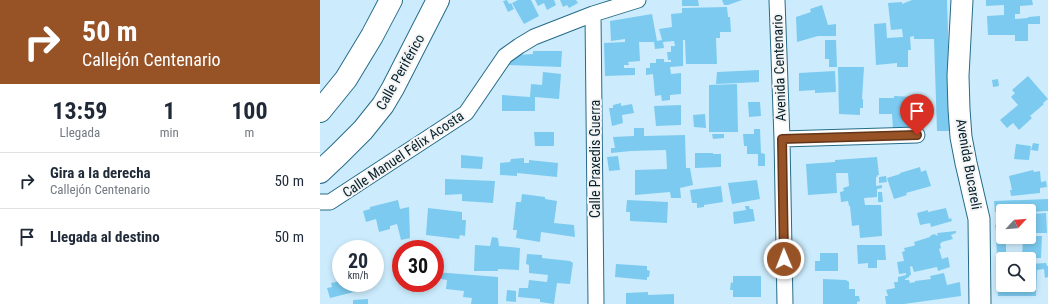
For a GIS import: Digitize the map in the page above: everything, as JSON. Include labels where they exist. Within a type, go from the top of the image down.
[{"type":"highway","points":[[320,111],[346,79],[372,36],[391,0]]},
{"type":"highway","name":"Calle Periférico","points":[[320,172],[364,130],[383,105],[438,0]]},
{"type":"street","name":"Calle Manuel Félix Acosta","points":[[320,202],[330,202],[466,113],[505,56],[519,46],[534,37],[593,14],[638,0]]},
{"type":"street","name":"Avenida Centenario","points":[[777,0],[782,139],[785,304]]},
{"type":"street","name":"Avenida Bucareli","points":[[962,0],[958,76],[959,110],[962,144],[978,219],[980,304]]},
{"type":"street","name":"Calle Praxedis Guerra","points":[[593,14],[596,304]]},
{"type":"street","points":[[782,139],[917,135]]},
{"type":"building","points":[[507,0],[509,4],[511,3],[514,9],[508,12],[503,1]]},
{"type":"building","points":[[518,0],[531,0],[539,16],[524,24],[512,3]]},
{"type":"building","points":[[535,0],[554,0],[556,5],[547,10],[544,3],[538,6]]},
{"type":"building","points":[[560,0],[576,0],[578,3],[569,8],[567,5],[563,7]]},
{"type":"building","points":[[682,0],[698,0],[699,6],[682,6]]},
{"type":"building","points":[[722,0],[742,0],[724,5]]},
{"type":"building","points":[[912,0],[947,0],[951,131],[937,131],[934,39],[914,39],[914,36],[910,37],[911,50],[908,50],[908,67],[897,67],[897,63],[876,65],[874,24],[886,23],[887,38],[903,37],[902,29],[891,30],[888,3],[902,2],[902,4]]},
{"type":"building","points":[[986,0],[1032,0],[1033,5],[1020,6],[1020,14],[1015,14],[1015,19],[1040,16],[1040,24],[1028,24],[1028,41],[1015,41],[1015,35],[988,35],[987,16],[1004,15],[1004,5],[986,6]]},
{"type":"building","points":[[822,5],[828,25],[836,24],[836,36],[818,36],[797,42],[796,17],[811,12],[810,9]]},
{"type":"building","points":[[727,7],[728,17],[730,17],[731,32],[720,32],[720,38],[716,38],[717,64],[686,64],[685,40],[683,40],[683,66],[670,67],[671,74],[681,73],[681,94],[670,95],[670,100],[662,101],[661,95],[655,96],[653,74],[646,75],[646,68],[650,68],[650,63],[656,63],[656,59],[664,59],[664,62],[671,62],[671,60],[668,60],[667,52],[671,52],[671,46],[675,46],[674,41],[663,42],[664,48],[655,49],[654,42],[639,42],[640,61],[628,62],[629,65],[624,65],[624,68],[635,68],[635,75],[605,76],[604,43],[625,42],[625,39],[611,41],[610,21],[652,14],[657,41],[662,40],[659,29],[672,27],[671,14],[682,13],[682,8]]},
{"type":"building","points":[[825,40],[836,40],[837,67],[829,67],[829,59],[825,59]]},
{"type":"building","points":[[533,51],[562,51],[561,67],[505,65],[517,55],[533,54]]},
{"type":"building","points":[[838,67],[864,67],[862,99],[863,108],[860,108],[860,115],[839,114]]},
{"type":"building","points":[[759,70],[759,82],[716,84],[717,72]]},
{"type":"building","points":[[835,71],[836,92],[815,93],[815,90],[799,91],[799,73]]},
{"type":"building","points":[[543,72],[561,74],[559,99],[535,97],[535,111],[502,111],[502,95],[530,97],[531,84],[542,85]]},
{"type":"building","points":[[1028,76],[1048,99],[1030,116],[1032,118],[1019,130],[1013,123],[1007,128],[1000,120],[1018,105],[1011,97],[1015,93],[1012,90]]},
{"type":"building","points":[[998,79],[999,86],[993,87],[992,80]]},
{"type":"building","points":[[737,84],[738,132],[709,132],[709,85]]},
{"type":"building","points":[[894,96],[915,97],[916,129],[893,130],[892,114],[879,114],[879,98],[894,98]]},
{"type":"building","points":[[748,102],[760,102],[761,116],[749,117]]},
{"type":"building","points":[[621,103],[621,106],[632,104],[634,113],[622,115],[623,123],[612,126],[609,108],[613,108],[613,105]]},
{"type":"building","points":[[681,105],[681,125],[656,126],[654,106]]},
{"type":"building","points":[[705,114],[706,128],[694,127],[693,115]]},
{"type":"building","points":[[634,128],[644,128],[644,136],[685,135],[686,168],[690,168],[693,185],[680,188],[681,198],[671,198],[670,192],[635,195],[635,170],[667,169],[666,150],[611,153],[611,148],[615,148],[613,137],[634,136]]},
{"type":"building","points":[[754,129],[760,129],[761,153],[765,154],[765,166],[758,166],[758,154],[747,154],[747,146],[744,146],[743,134],[754,134]]},
{"type":"building","points":[[534,132],[554,132],[554,146],[535,146]]},
{"type":"building","points":[[712,134],[724,134],[724,138],[713,139]]},
{"type":"building","points":[[1033,143],[1039,144],[1038,151],[1031,150]]},
{"type":"building","points":[[1016,144],[1031,146],[1029,160],[1014,159]]},
{"type":"building","points":[[695,153],[721,154],[721,167],[695,168]]},
{"type":"building","points":[[461,155],[483,157],[482,169],[461,168]]},
{"type":"building","points":[[618,156],[620,170],[609,171],[607,157]]},
{"type":"building","points":[[877,157],[879,175],[876,177],[876,186],[882,185],[882,188],[877,189],[877,197],[864,198],[865,205],[881,205],[882,236],[860,238],[859,225],[852,226],[848,201],[841,202],[840,192],[844,191],[843,188],[849,186],[848,173],[836,173],[837,193],[808,195],[806,164]]},
{"type":"building","points":[[524,158],[524,163],[529,163],[529,160],[558,163],[557,177],[517,173],[517,176],[500,175],[500,163],[510,162],[511,159]]},
{"type":"building","points":[[920,167],[921,172],[926,170],[931,186],[906,193],[907,195],[894,199],[887,178]]},
{"type":"building","points":[[1033,170],[1034,172],[1040,171],[1041,182],[1046,181],[1047,187],[1040,188],[1040,193],[1011,196],[1010,190],[1012,190],[1009,176]]},
{"type":"building","points":[[886,176],[887,182],[879,183],[879,177]]},
{"type":"building","points":[[445,179],[495,181],[493,203],[462,201],[462,194],[445,195]]},
{"type":"building","points":[[757,180],[760,199],[732,204],[728,183]]},
{"type":"building","points":[[721,186],[723,202],[704,205],[704,207],[697,208],[697,203],[692,203],[690,190]]},
{"type":"building","points":[[878,192],[882,192],[883,202],[878,202]]},
{"type":"building","points":[[522,194],[545,197],[545,199],[557,201],[554,223],[574,225],[575,237],[541,232],[540,242],[516,238],[517,230],[513,230],[516,202],[521,202]]},
{"type":"building","points":[[1048,199],[1048,211],[1036,212],[1036,204],[996,204],[995,212],[994,201]]},
{"type":"building","points":[[398,200],[400,209],[409,207],[410,238],[401,240],[397,224],[390,226],[390,229],[379,232],[376,219],[366,222],[363,211],[370,209],[370,207]]},
{"type":"building","points":[[627,200],[668,202],[667,223],[630,221],[630,212],[626,212]]},
{"type":"building","points":[[745,206],[749,206],[750,209],[753,209],[755,221],[734,224],[733,212],[746,210]]},
{"type":"building","points":[[428,208],[462,212],[462,220],[466,220],[465,236],[460,235],[459,239],[426,235]]},
{"type":"building","points":[[946,208],[949,219],[951,218],[952,221],[931,227],[930,223],[920,225],[917,213]]},
{"type":"building","points":[[1046,213],[1047,233],[1036,233],[1036,214]]},
{"type":"building","points":[[956,231],[956,233],[951,235],[953,239],[942,242],[940,244],[941,248],[939,249],[942,259],[948,257],[950,267],[938,271],[937,267],[914,272],[912,266],[910,267],[911,275],[905,280],[909,280],[910,283],[931,279],[930,276],[944,273],[947,285],[960,282],[961,296],[904,304],[886,304],[885,296],[888,296],[886,290],[895,288],[894,282],[898,282],[898,277],[906,275],[906,273],[899,274],[897,262],[904,261],[902,252],[905,251],[904,248],[913,246],[915,245],[914,242],[930,237],[934,234],[938,236],[937,233]]},
{"type":"building","points":[[1036,236],[1042,236],[1041,258],[1036,258],[1036,252],[1022,252],[1023,244],[1036,244]]},
{"type":"building","points":[[492,237],[498,238],[499,246],[520,248],[519,270],[498,269],[498,271],[474,271],[475,245],[490,246]]},
{"type":"building","points":[[996,244],[1006,244],[1006,252],[997,252]]},
{"type":"building","points":[[857,245],[885,245],[886,260],[877,260],[877,268],[868,268],[868,263],[858,264]]},
{"type":"building","points":[[820,253],[838,253],[838,271],[815,271],[815,261],[820,261]]},
{"type":"building","points":[[527,254],[542,255],[542,258],[570,261],[573,263],[570,284],[557,283],[554,304],[540,302],[540,299],[518,297],[519,288],[528,288],[529,280],[547,282],[548,275],[529,273],[529,265],[526,264]]},
{"type":"building","points":[[1046,263],[1048,266],[1048,277],[1045,278],[1044,269],[1037,270],[1036,296],[998,296],[998,292],[1036,292],[1036,264]]},
{"type":"building","points":[[616,264],[647,266],[647,270],[650,271],[649,277],[647,277],[647,280],[615,277]]},
{"type":"building","points":[[444,273],[498,277],[498,304],[471,304],[472,298],[463,297],[464,291],[446,289],[447,280],[444,280]]},
{"type":"building","points":[[733,276],[761,276],[761,297],[733,297],[733,290],[730,290],[731,282],[733,283]]},
{"type":"building","points":[[823,279],[846,280],[849,282],[849,289],[855,289],[855,296],[859,296],[860,301],[857,302],[857,304],[823,304]]},
{"type":"building","points":[[332,287],[332,292],[354,292],[330,298],[327,288]]},
{"type":"building","points":[[507,290],[516,291],[516,302],[506,301]]},
{"type":"building","points":[[648,292],[648,295],[674,294],[674,304],[626,304],[626,293]]},
{"type":"building","points":[[368,299],[368,304],[353,304],[353,300]]},
{"type":"route","points":[[784,259],[782,139],[917,135]]}]
